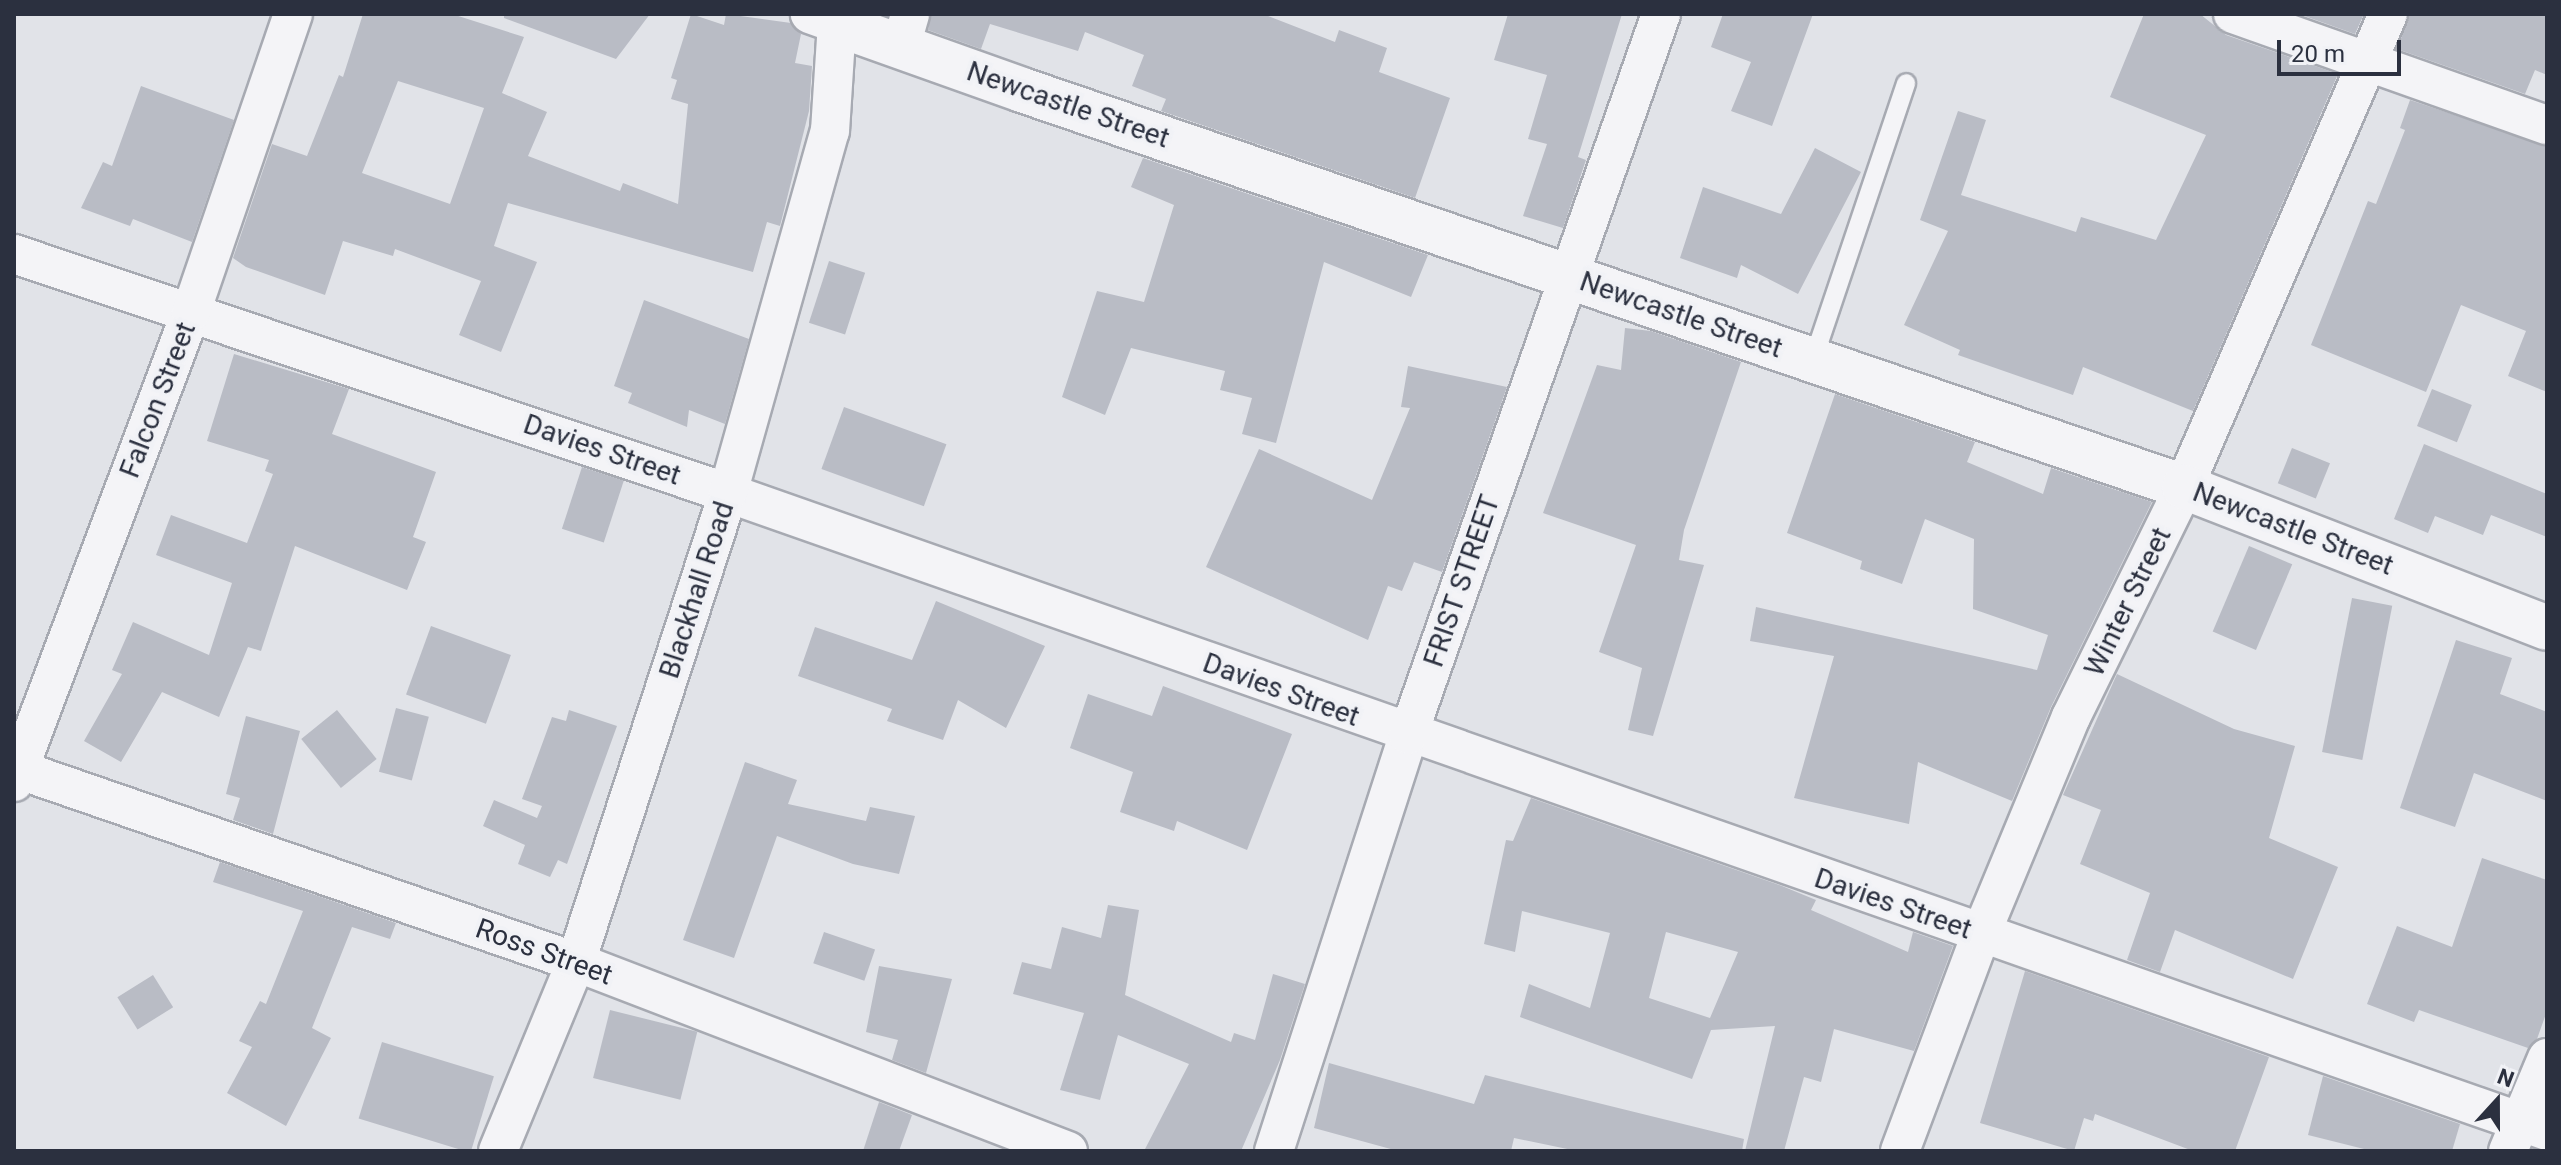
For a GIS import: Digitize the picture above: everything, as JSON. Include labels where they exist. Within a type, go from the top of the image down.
[{"type":"street","name":"Falcon Street","points":[[15,773],[191,312],[293,14]]},
{"type":"street","name":"FRIST STREET","points":[[1274,1151],[1408,735],[1661,14]]},
{"type":"street","points":[[2233,14],[2369,58],[2547,125]]},
{"type":"street","name":"Winter Street","points":[[1900,1151],[1981,934],[2071,717],[2184,487],[2388,14]]},
{"type":"street","name":"Newcastle Street","points":[[828,17],[906,30],[1568,276],[2184,487],[2547,628]]},
{"type":"street","name":"Blackhall Road","points":[[498,1151],[576,962],[728,493],[830,131],[828,17]]},
{"type":"street","name":"Davies Street","points":[[14,254],[728,493],[1408,735],[1981,934],[2525,1135]]},
{"type":"street","name":"Ross Street","points":[[15,773],[576,962],[1068,1151]]},
{"type":"street","points":[[2525,1135],[2547,1058]]},
{"type":"lane","points":[[1813,360],[1906,83]]},
{"type":"building","points":[[363,14],[452,14],[524,37],[502,93],[547,112],[528,156],[620,191],[623,183],[678,204],[688,104],[671,99],[677,80],[671,78],[691,14],[724,25],[726,14],[791,23],[801,34],[795,63],[812,66],[809,111],[780,226],[767,222],[753,272],[508,203],[494,246],[537,262],[501,352],[459,335],[481,281],[395,249],[393,256],[343,241],[325,295],[246,267],[233,258],[272,144],[307,156],[339,75],[343,77]],"holes":[[[398,81],[484,108],[450,204],[362,173]]]},
{"type":"building","points":[[504,14],[650,14],[616,59],[504,18]]},
{"type":"building","points":[[931,14],[1263,14],[1335,42],[1339,30],[1387,48],[1379,72],[1450,98],[1415,198],[1161,111],[1166,99],[1132,86],[1144,55],[1085,32],[1078,51],[990,24],[981,49],[928,30]]},
{"type":"building","points":[[1508,14],[1622,14],[1578,157],[1586,160],[1563,228],[1523,216],[1547,144],[1528,139],[1547,75],[1494,60]]},
{"type":"building","points":[[1723,14],[1813,14],[1772,126],[1731,111],[1751,62],[1711,47]]},
{"type":"building","points":[[2144,14],[2200,14],[2226,35],[2338,74],[2193,411],[2083,367],[2073,395],[1958,355],[1960,350],[1904,325],[1948,231],[1920,220],[1958,111],[1986,120],[1961,195],[2076,232],[2081,217],[2156,240],[2206,135],[2110,97]]},
{"type":"building","points":[[2299,14],[2364,14],[2355,34]]},
{"type":"building","points":[[2410,14],[2547,14],[2547,75],[2535,70],[2525,94],[2397,49]]},
{"type":"building","points":[[141,86],[234,120],[192,242],[133,219],[130,226],[81,208],[103,162],[112,166]]},
{"type":"building","points":[[2410,100],[2547,146],[2547,392],[2508,376],[2526,331],[2461,305],[2426,392],[2311,345],[2368,201],[2376,204],[2405,130],[2400,128]]},
{"type":"building","points":[[1815,148],[1861,172],[1798,294],[1741,265],[1737,278],[1680,258],[1703,187],[1781,214]]},
{"type":"building","points":[[1143,158],[1428,255],[1411,297],[1324,262],[1276,443],[1242,434],[1252,398],[1220,390],[1225,371],[1131,348],[1105,415],[1062,397],[1097,291],[1144,302],[1174,205],[1131,187]]},
{"type":"building","points":[[829,261],[865,273],[845,335],[809,323]]},
{"type":"building","points":[[644,300],[749,339],[725,424],[689,410],[687,427],[628,403],[632,393],[614,386]]},
{"type":"building","points":[[1625,328],[1651,331],[1741,362],[1684,530],[1679,560],[1704,565],[1653,736],[1628,730],[1642,668],[1599,652],[1636,545],[1543,513],[1597,365],[1621,370]]},
{"type":"building","points":[[234,354],[349,389],[332,434],[436,472],[413,537],[426,542],[407,590],[295,546],[261,651],[248,647],[219,717],[162,692],[121,762],[84,741],[122,674],[112,670],[133,622],[209,655],[232,583],[156,555],[171,515],[247,543],[273,474],[265,471],[269,460],[207,441]]},
{"type":"building","points":[[1408,366],[1507,387],[1442,572],[1414,562],[1402,591],[1388,586],[1368,640],[1206,567],[1259,449],[1372,500],[1410,408],[1401,407]]},
{"type":"building","points":[[2432,389],[2472,405],[2457,442],[2417,426]]},
{"type":"building","points":[[1835,394],[1975,442],[1967,462],[2043,494],[2051,468],[2152,502],[2051,707],[2012,801],[1918,762],[1909,824],[1794,798],[1834,656],[1750,641],[1756,607],[2037,670],[2048,635],[1973,609],[1974,539],[1925,519],[1902,584],[1860,569],[1862,561],[1787,533]]},
{"type":"building","points":[[844,407],[946,444],[924,506],[821,469]]},
{"type":"building","points":[[2424,444],[2547,494],[2547,537],[2491,515],[2483,535],[2435,516],[2428,533],[2394,519]]},
{"type":"building","points":[[2292,448],[2330,463],[2316,499],[2278,483]]},
{"type":"building","points":[[582,467],[624,481],[604,542],[562,529]]},
{"type":"building","points":[[2249,546],[2292,564],[2256,650],[2213,632]]},
{"type":"building","points":[[2352,598],[2392,606],[2362,760],[2322,752]]},
{"type":"building","points":[[936,601],[1045,646],[1006,728],[958,700],[943,740],[887,721],[892,709],[798,676],[815,627],[912,660]]},
{"type":"building","points":[[431,626],[511,655],[486,724],[406,695]]},
{"type":"building","points":[[2456,640],[2512,658],[2500,694],[2547,712],[2547,801],[2474,773],[2455,827],[2400,808]]},
{"type":"building","points":[[2117,674],[2234,729],[2295,746],[2269,838],[2338,867],[2293,979],[2175,930],[2160,972],[2127,960],[2150,893],[2080,864],[2101,810],[2063,795]]},
{"type":"building","points":[[1163,686],[1292,734],[1247,850],[1177,821],[1174,831],[1120,812],[1133,772],[1070,748],[1088,694],[1152,716]]},
{"type":"building","points":[[396,708],[429,717],[412,781],[379,772]]},
{"type":"building","points":[[337,710],[377,759],[341,788],[301,739]]},
{"type":"building","points":[[569,710],[617,726],[567,864],[558,860],[550,877],[518,864],[525,845],[483,826],[494,800],[537,818],[542,806],[522,799],[552,717],[566,721]]},
{"type":"building","points":[[246,716],[300,731],[273,834],[233,820],[240,798],[226,794]]},
{"type":"building","points":[[745,762],[797,780],[788,804],[866,821],[870,807],[915,816],[899,874],[853,864],[777,836],[734,958],[683,940]]},
{"type":"building","points":[[1531,798],[1782,886],[1816,900],[1811,910],[1908,952],[1913,932],[1953,946],[1914,1051],[1834,1029],[1821,1082],[1804,1077],[1784,1151],[1745,1151],[1775,1026],[1711,1030],[1692,1079],[1520,1017],[1529,984],[1590,1008],[1610,933],[1522,911],[1515,952],[1484,944],[1506,840],[1513,841]],"holes":[[[1666,932],[1738,952],[1710,1018],[1649,998]]]},
{"type":"building","points":[[2482,858],[2547,880],[2547,1011],[2537,1039],[2528,1048],[2419,1010],[2414,1022],[2367,1004],[2397,926],[2452,947]]},
{"type":"building","points":[[220,862],[396,923],[390,939],[352,927],[312,1028],[331,1038],[286,1126],[227,1093],[252,1047],[239,1041],[260,1001],[266,1004],[303,911],[213,882]]},
{"type":"building","points":[[1108,905],[1139,910],[1125,995],[1231,1042],[1234,1033],[1255,1040],[1273,974],[1305,984],[1280,1060],[1241,1151],[1144,1151],[1189,1064],[1118,1035],[1100,1100],[1060,1090],[1084,1013],[1013,994],[1022,962],[1051,969],[1062,927],[1101,938]]},
{"type":"building","points":[[824,932],[875,950],[864,981],[813,963]]},
{"type":"building","points":[[879,966],[952,979],[926,1073],[892,1060],[898,1040],[866,1032]]},
{"type":"building","points":[[2025,971],[2269,1057],[2235,1151],[2193,1151],[2095,1114],[2093,1121],[2084,1118],[2074,1151],[1980,1123]]},
{"type":"building","points":[[153,975],[173,1007],[138,1029],[117,997]]},
{"type":"building","points":[[610,1010],[697,1032],[680,1100],[593,1078]]},
{"type":"building","points":[[382,1042],[494,1076],[471,1151],[359,1119]]},
{"type":"building","points":[[1329,1063],[1474,1104],[1485,1075],[1744,1139],[1742,1151],[1577,1151],[1514,1138],[1511,1151],[1398,1151],[1314,1128]]},
{"type":"building","points":[[2323,1076],[2460,1124],[2452,1151],[2372,1151],[2308,1135]]},
{"type":"building","points":[[879,1102],[912,1115],[899,1151],[863,1151]]}]
